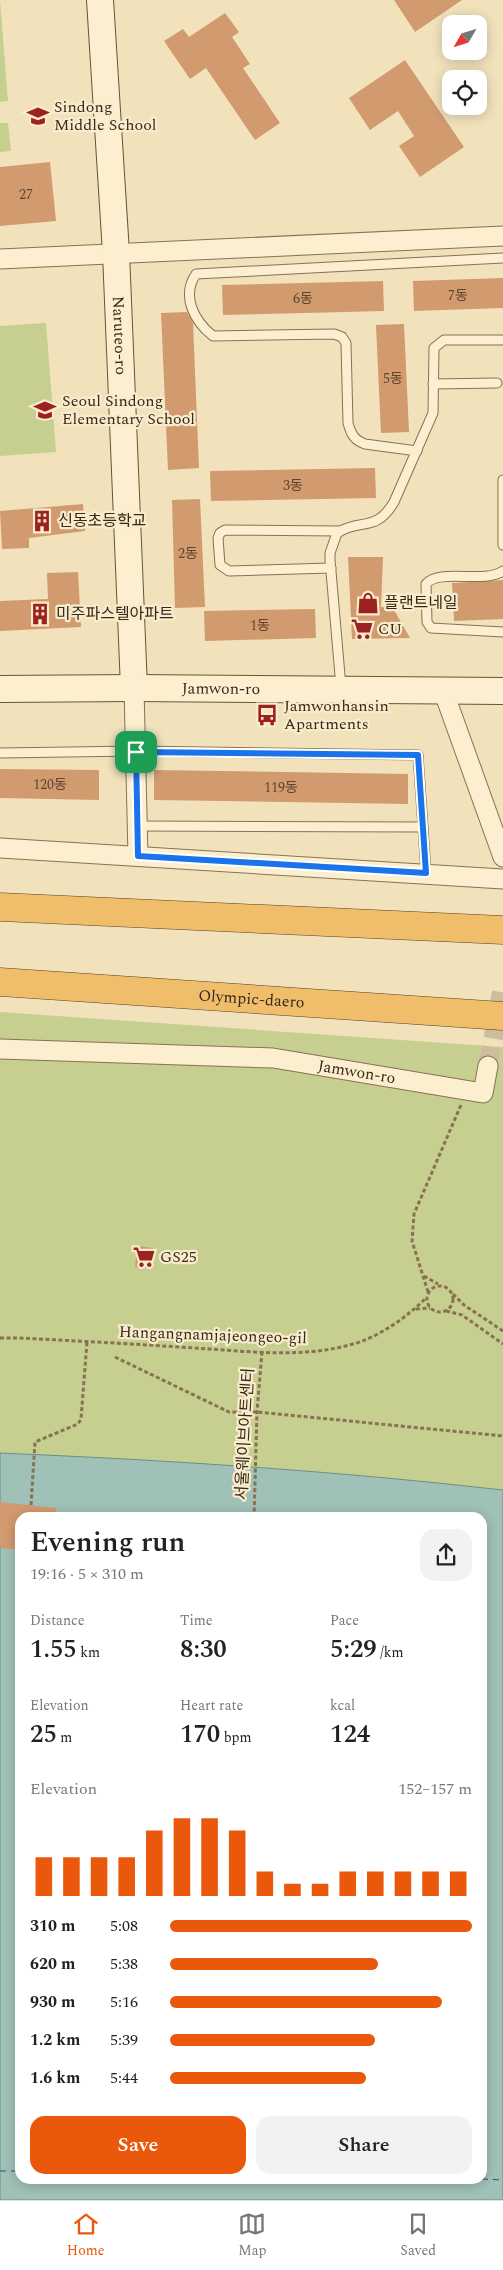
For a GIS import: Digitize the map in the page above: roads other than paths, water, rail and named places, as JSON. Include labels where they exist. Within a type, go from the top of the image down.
[{"type":"highway","points":[[0,907],[503,930]]},
{"type":"highway","name":"Olympic-daero","points":[[0,982],[503,1016]]},
{"type":"main road","name":"Naruteo-ro","points":[[100,0],[116,253],[134,688]]},
{"type":"main road","name":"Jamwon-ro","points":[[0,689],[134,688],[503,691]]},
{"type":"street","points":[[0,260],[503,236]]},
{"type":"street","points":[[134,688],[138,856]]},
{"type":"street","points":[[443,690],[503,857]]},
{"type":"street","points":[[0,848],[503,879]]},
{"type":"street","name":"Jamwon-ro","points":[[0,1049],[273,1058],[483,1094],[488,1066]]},
{"type":"lane","points":[[417,451],[364,444],[357,441],[351,434],[348,423],[346,343],[342,337],[334,334],[213,336],[197,321],[191,309],[189,290],[192,279],[196,274],[503,258]]},
{"type":"lane","points":[[330,568],[229,571],[220,565],[218,538],[220,533],[225,530],[340,531],[374,523],[388,512],[433,413],[432,354],[438,343],[444,340],[503,340]]},
{"type":"lane","points":[[433,384],[497,383]]},
{"type":"lane","points":[[503,480],[503,546]]},
{"type":"lane","points":[[340,531],[336,533],[330,553],[330,568],[341,689]]},
{"type":"lane","points":[[503,571],[494,576],[434,578],[426,584],[427,622],[431,628],[503,632]]},
{"type":"lane","points":[[0,753],[136,752],[418,755],[426,873]]},
{"type":"lane","points":[[138,826],[423,827]]},
{"type":"water","points":[[0,1453],[252,1467],[378,1477],[503,1490],[503,2200],[0,2200]]},
{"type":"tunnel","points":[[488,1066],[503,984]]},
{"type":"place","name":"Sindong Middle School","points":[[38,116]]},
{"type":"place","name":"Seoul Sindong Elementary School","points":[[45,410]]},
{"type":"place","name":"신동초등학교","points":[[42,521]]},
{"type":"place","name":"플랜트네일","points":[[368,603]]},
{"type":"place","name":"미주파스텔아파트","points":[[40,614]]},
{"type":"place","name":"CU","points":[[362,629]]},
{"type":"place","name":"Jamwonhansin Apartments","points":[[267,715]]},
{"type":"place","name":"GS25","points":[[144,1257]]}]
